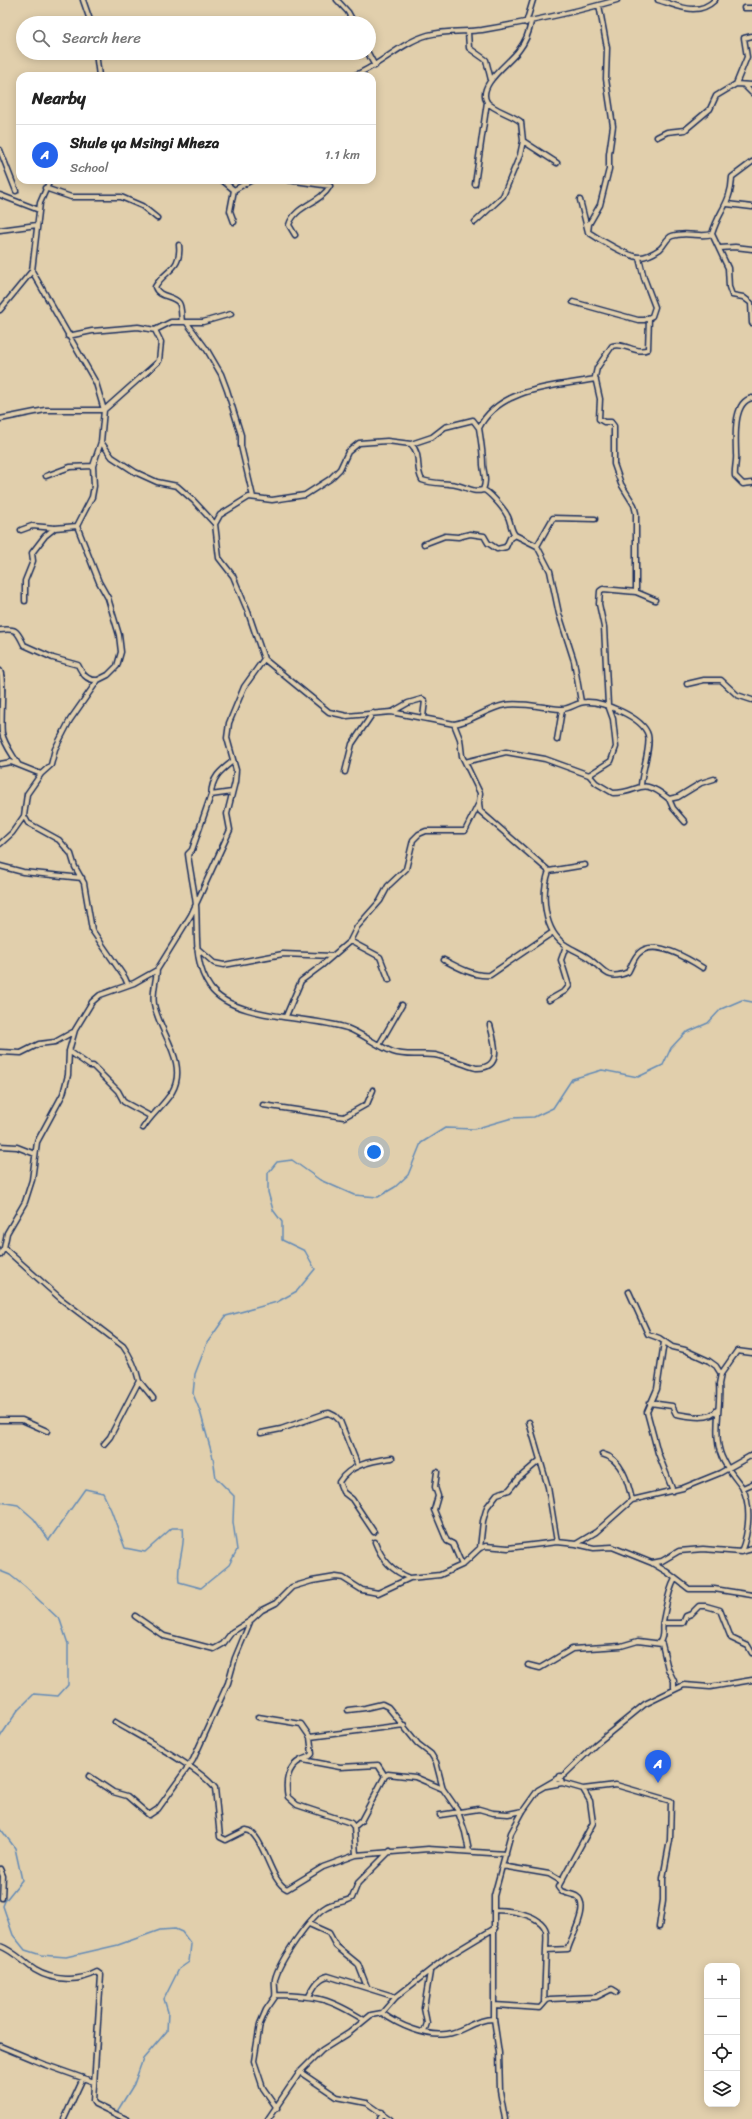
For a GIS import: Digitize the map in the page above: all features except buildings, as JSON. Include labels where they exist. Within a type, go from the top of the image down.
[{"type":"street","points":[[83,0],[89,16]]},
{"type":"street","points":[[337,0],[350,16]]},
{"type":"street","points":[[475,184],[487,102],[485,93],[491,80],[519,51],[527,37],[533,0]]},
{"type":"street","points":[[362,72],[375,66],[400,49],[428,35],[468,32],[529,22],[616,0]]},
{"type":"street","points":[[658,0],[689,9],[702,9],[715,0]]},
{"type":"street","points":[[588,232],[589,224],[600,205],[609,170],[609,154],[613,126],[606,79],[607,48],[599,5]]},
{"type":"street","points":[[744,8],[752,8]]},
{"type":"street","points":[[468,32],[469,48],[486,60],[491,80]]},
{"type":"street","points":[[657,137],[667,132],[685,130],[710,109],[716,96],[736,84],[747,57],[744,38],[752,36]]},
{"type":"street","points":[[97,60],[98,72]]},
{"type":"street","points":[[372,60],[375,66]]},
{"type":"street","points":[[736,84],[745,86],[752,85]]},
{"type":"street","points":[[745,86],[752,93]]},
{"type":"street","points":[[475,222],[503,196],[520,155],[523,141],[521,122],[487,102]]},
{"type":"street","points":[[523,141],[557,163]]},
{"type":"street","points":[[0,150],[16,191]]},
{"type":"street","points":[[752,162],[732,177],[731,192],[727,204],[716,218],[712,234],[720,248],[728,268],[729,287],[732,295],[743,297],[751,303],[752,323]]},
{"type":"street","points":[[0,310],[32,271],[39,210],[48,184]]},
{"type":"street","points":[[227,184],[234,190]]},
{"type":"street","points":[[234,222],[230,210],[234,190],[245,184]]},
{"type":"street","points":[[295,236],[289,225],[291,218],[325,195],[330,186],[316,184]]},
{"type":"street","points":[[45,188],[71,197],[121,197],[142,206],[157,218]]},
{"type":"street","points":[[0,195],[39,210]]},
{"type":"street","points":[[580,200],[588,232],[604,243],[639,258],[660,249],[668,238],[672,236],[684,234],[706,236],[712,234]]},
{"type":"street","points":[[727,204],[752,207]]},
{"type":"street","points":[[0,230],[37,225]]},
{"type":"street","points":[[179,245],[180,254],[178,262],[155,287],[162,295],[180,304],[182,322]]},
{"type":"street","points":[[720,248],[735,247],[752,249]]},
{"type":"street","points":[[573,302],[638,320],[649,318],[655,312],[655,307],[644,278],[639,258]]},
{"type":"street","points":[[0,844],[12,833],[24,816],[27,794],[41,774],[51,765],[60,738],[98,680],[108,675],[117,666],[121,652],[119,635],[108,598],[99,582],[77,526],[92,497],[94,486],[93,466],[101,442],[104,410],[96,383],[32,271]]},
{"type":"street","points":[[68,336],[138,327],[155,330],[171,322],[203,322],[231,314]]},
{"type":"street","points":[[636,592],[637,537],[635,509],[630,496],[621,484],[614,464],[614,426],[611,422],[604,422],[599,419],[600,399],[596,379],[597,368],[612,346],[616,344],[639,352],[648,349],[649,318]]},
{"type":"street","points":[[187,323],[207,350],[221,374],[241,435],[241,446],[253,497]]},
{"type":"street","points":[[0,419],[45,410],[104,410],[159,361],[161,342],[155,330]]},
{"type":"street","points":[[479,428],[502,402],[543,388],[596,379]]},
{"type":"street","points":[[752,398],[746,401],[743,406],[734,430],[736,455],[735,476],[743,484],[752,483]]},
{"type":"street","points":[[581,702],[574,661],[559,614],[550,571],[537,546],[515,535],[507,515],[496,503],[491,494],[483,467],[484,454],[479,428],[473,420],[445,427],[432,437],[411,444],[387,441],[359,443],[348,452],[340,469],[330,479],[305,494],[272,500],[253,497],[243,500],[220,515],[215,524],[219,558],[233,576],[248,612],[264,659],[329,712],[347,716],[391,712],[454,724],[482,715],[493,708],[508,705],[562,710],[571,708],[581,702],[608,705],[634,719],[648,734],[649,746],[642,770],[642,785]]},
{"type":"street","points":[[101,442],[112,457],[129,469],[157,482],[177,486],[193,500],[215,524]]},
{"type":"street","points":[[411,444],[418,454],[418,471],[422,480],[446,485],[457,485],[473,491],[483,490],[491,494]]},
{"type":"street","points":[[46,476],[70,467],[93,466]]},
{"type":"street","points":[[483,490],[486,481]]},
{"type":"street","points":[[537,546],[553,518],[595,519]]},
{"type":"street","points":[[21,530],[32,526],[55,528],[77,526]]},
{"type":"street","points":[[25,601],[25,581],[33,561],[32,553],[45,536],[55,528]]},
{"type":"street","points":[[424,544],[445,536],[458,537],[470,534],[484,536],[490,545],[500,549],[506,547],[510,538],[515,535]]},
{"type":"street","points":[[589,775],[611,761],[616,747],[613,719],[608,705],[604,627],[599,594],[603,589],[636,592],[656,600]]},
{"type":"street","points":[[0,630],[14,630],[18,632],[24,645],[53,658],[78,665],[81,673],[90,679],[98,680]]},
{"type":"street","points":[[142,1128],[150,1116],[172,1093],[177,1075],[174,1058],[154,1005],[157,970],[196,903],[230,830],[227,814],[236,775],[234,761],[227,738],[229,722],[244,687],[264,659]]},
{"type":"street","points":[[0,671],[3,676],[0,704],[2,734],[18,764]]},
{"type":"street","points":[[687,684],[704,680],[721,680],[737,695],[752,700]]},
{"type":"street","points":[[391,712],[408,703],[422,699],[425,701],[426,705],[423,717]]},
{"type":"street","points":[[556,740],[562,710]]},
{"type":"street","points":[[345,772],[352,744],[373,713]]},
{"type":"street","points":[[286,1016],[301,981],[350,941],[358,927],[380,901],[388,886],[406,869],[413,840],[419,834],[426,831],[465,831],[478,803],[480,793],[460,750],[460,739],[454,724]]},
{"type":"street","points":[[465,762],[506,752],[546,759],[589,775],[596,783],[614,793],[627,791],[642,785],[654,788],[669,799],[673,808],[685,822]]},
{"type":"street","points":[[234,761],[217,774],[192,850],[188,854],[190,878],[196,903],[197,948],[203,976],[211,989],[221,998],[247,1011],[286,1016],[346,1028],[394,1052],[416,1056],[434,1055],[462,1064],[483,1068],[491,1064],[494,1056],[495,1044],[490,1025]]},
{"type":"street","points":[[0,764],[11,762],[41,774]]},
{"type":"street","points":[[669,799],[678,797],[701,783],[714,779]]},
{"type":"street","points":[[211,795],[232,792]]},
{"type":"street","points":[[478,803],[480,811],[549,870],[584,866]]},
{"type":"street","points":[[24,816],[28,823],[59,840],[67,847],[71,854],[74,867],[82,878],[92,930],[125,978],[128,985]]},
{"type":"street","points":[[0,866],[23,872],[82,878]]},
{"type":"street","points":[[549,870],[544,894],[546,911],[553,932],[566,946],[581,952],[593,961],[598,968],[614,976],[628,972],[638,953],[646,949],[656,948],[678,954],[703,968]]},
{"type":"street","points":[[444,960],[461,969],[484,975],[490,975],[553,932]]},
{"type":"street","points":[[350,941],[380,957],[384,963],[389,980]]},
{"type":"street","points":[[549,1000],[565,991],[569,986],[561,960],[566,946]]},
{"type":"street","points":[[197,948],[214,964],[224,965],[283,954],[332,956]]},
{"type":"street","points":[[0,1255],[4,1248],[8,1233],[25,1202],[32,1180],[35,1154],[40,1136],[63,1094],[68,1075],[69,1051],[75,1030],[96,998],[105,993],[128,985],[157,970]]},
{"type":"street","points":[[379,1045],[402,1005]]},
{"type":"street","points":[[0,1052],[21,1052],[39,1044],[59,1040],[75,1030]]},
{"type":"street","points":[[69,1051],[90,1066],[94,1066],[100,1071],[118,1091],[124,1102],[150,1116]]},
{"type":"street","points":[[263,1105],[344,1117],[367,1104],[373,1090]]},
{"type":"street","points":[[0,1146],[17,1147],[35,1154]]},
{"type":"street","points":[[4,1248],[61,1299],[123,1346],[133,1362],[139,1381],[154,1398]]},
{"type":"street","points":[[629,1292],[645,1330],[672,1348],[685,1350],[709,1361],[716,1366],[721,1374]]},
{"type":"street","points":[[664,1342],[657,1389],[647,1412],[673,1492]]},
{"type":"street","points":[[741,1552],[749,1526],[749,1501],[743,1488],[721,1456],[718,1446],[718,1408],[721,1374],[738,1351],[752,1353]]},
{"type":"street","points":[[104,1444],[110,1437],[139,1381]]},
{"type":"street","points":[[650,1403],[672,1406],[676,1414],[697,1417],[712,1415],[718,1408]]},
{"type":"street","points":[[261,1433],[281,1429],[316,1415],[329,1413],[335,1416],[340,1422],[358,1466]]},
{"type":"street","points":[[0,1420],[22,1420],[47,1431]]},
{"type":"street","points":[[529,1422],[548,1487],[557,1542]]},
{"type":"street","points":[[602,1454],[610,1456],[627,1478],[632,1500]]},
{"type":"street","points":[[576,1544],[596,1532],[632,1500],[673,1492],[728,1468],[752,1455]]},
{"type":"street","points":[[374,1532],[352,1499],[339,1485],[341,1477],[365,1462],[392,1458]]},
{"type":"street","points":[[480,1548],[482,1521],[487,1507],[497,1494],[509,1490],[519,1478],[540,1460]]},
{"type":"street","points":[[437,1472],[435,1487],[438,1496],[434,1510],[447,1541],[453,1544],[462,1565]]},
{"type":"street","points":[[743,1488],[752,1484]]},
{"type":"street","points":[[376,1542],[380,1555],[387,1564],[410,1578]]},
{"type":"street","points":[[135,1616],[164,1636],[214,1649],[223,1644],[232,1632],[250,1621],[262,1610],[280,1600],[292,1587],[312,1581],[334,1577],[343,1578],[362,1590],[378,1593],[410,1578],[440,1575],[462,1565],[480,1548],[486,1546],[508,1548],[557,1542],[594,1548],[612,1547],[652,1563],[689,1589],[714,1589],[752,1595]]},
{"type":"street","points":[[658,1568],[662,1562],[679,1551],[703,1549],[741,1552],[752,1549]]},
{"type":"street","points":[[652,1563],[662,1562]]},
{"type":"street","points":[[659,1643],[663,1635],[663,1623],[671,1586],[675,1579]]},
{"type":"street","points":[[663,1623],[683,1623],[686,1616],[691,1614],[699,1606],[716,1608],[720,1610],[731,1638],[748,1646],[752,1651]]},
{"type":"street","points":[[89,1776],[113,1792],[126,1796],[148,1815],[158,1809],[189,1766],[228,1683],[235,1658],[250,1621]]},
{"type":"street","points":[[528,1665],[536,1669],[540,1668],[572,1649],[621,1646],[638,1641],[659,1643],[663,1646],[668,1669],[674,1681],[674,1688]]},
{"type":"street","points":[[505,2119],[500,2098],[499,2053],[494,2019],[494,1896],[511,1834],[522,1811],[532,1797],[544,1786],[560,1776],[645,1704],[674,1688],[684,1685],[710,1687],[752,1680]]},
{"type":"street","points":[[348,1710],[382,1704],[388,1706],[418,1744],[436,1762],[443,1789],[452,1800],[458,1813],[465,1832],[469,1851]]},
{"type":"street","points":[[258,1717],[301,1724],[310,1737],[312,1754],[294,1765],[287,1778],[286,1790],[291,1801],[345,1820],[354,1827],[356,1855]]},
{"type":"street","points":[[115,1722],[189,1766],[211,1783],[215,1788],[220,1836],[226,1840],[246,1830],[250,1831],[263,1848],[282,1887],[291,1887],[306,1876],[323,1867],[356,1855],[428,1849],[506,1854]]},
{"type":"street","points":[[310,1737],[404,1725]]},
{"type":"street","points":[[301,1760],[340,1767],[378,1765],[385,1776]]},
{"type":"street","points":[[354,1827],[361,1821],[385,1776],[394,1773],[415,1777],[443,1789]]},
{"type":"street","points":[[560,1776],[562,1783]]},
{"type":"street","points":[[544,1786],[562,1783],[583,1789],[616,1785],[670,1801],[670,1840],[663,1878],[659,1927]]},
{"type":"street","points":[[546,1950],[568,1949],[580,1920],[581,1901],[577,1896],[559,1889],[561,1881],[591,1830],[593,1822],[590,1801],[583,1789]]},
{"type":"street","points":[[440,1815],[480,1809],[493,1813],[508,1814],[522,1811]]},
{"type":"street","points":[[277,2108],[263,2088],[254,2061],[260,2024],[266,2010],[276,1995],[274,1988],[275,1978],[282,1960],[309,1924],[325,1907],[352,1898],[358,1883],[390,1851]]},
{"type":"street","points":[[502,1866],[549,1874],[561,1881]]},
{"type":"street","points":[[0,1869],[3,1876],[2,1898]]},
{"type":"street","points":[[494,1910],[517,1912],[542,1923],[546,1932],[544,2002],[540,2008],[494,2005]]},
{"type":"street","points":[[309,1924],[329,1933],[336,1946],[358,1964],[367,1987]]},
{"type":"street","points":[[268,2119],[277,2108],[300,2072],[322,2050],[370,2015],[382,2013],[396,1997],[430,1972],[456,1950],[495,1928]]},
{"type":"street","points":[[0,1946],[9,1949],[35,1970],[54,1978],[73,1979],[91,1976],[97,1972],[101,1975],[93,2101],[95,2104],[126,2119]]},
{"type":"street","points":[[424,2032],[427,2023],[424,2008],[430,1972]]},
{"type":"street","points":[[309,1996],[322,1977],[334,1977],[396,1997]]},
{"type":"street","points":[[544,2002],[547,2000],[570,1997],[580,1999],[596,1997],[612,1989],[617,1992]]},
{"type":"street","points":[[276,1995],[309,1996],[336,2004],[364,2020]]},
{"type":"street","points":[[382,2013],[396,2022],[424,2032],[446,2034],[473,2022],[494,2019]]},
{"type":"street","points":[[0,2046],[11,2048],[46,2065],[94,2082]]},
{"type":"street","points":[[300,2072],[336,2097],[367,2103],[390,2119]]},
{"type":"street","points":[[64,2119],[83,2078]]},
{"type":"street","points":[[380,2119],[382,2112]]},
{"type":"waterway","points":[[0,1502],[18,1505],[34,1519],[49,1540],[85,1489],[103,1493],[125,1548],[145,1552],[172,1528],[183,1528],[184,1535],[178,1575],[179,1582],[201,1588],[229,1565],[237,1550],[233,1522],[234,1496],[216,1478],[213,1458],[200,1411],[193,1394],[195,1374],[207,1343],[226,1316],[277,1302],[297,1291],[315,1269],[305,1251],[282,1240],[282,1222],[273,1210],[268,1192],[268,1173],[277,1162],[292,1160],[320,1180],[354,1195],[378,1197],[395,1187],[408,1175],[421,1143],[445,1128],[474,1129],[512,1118],[534,1117],[553,1108],[572,1079],[602,1070],[638,1077],[663,1065],[671,1048],[685,1033],[708,1023],[721,1009],[742,1000],[752,1002]]},
{"type":"waterway","points":[[0,1571],[10,1575],[24,1586],[60,1620],[68,1644],[68,1685],[58,1696],[34,1694],[18,1710],[0,1737]]},
{"type":"waterway","points":[[0,1828],[15,1848],[22,1880],[5,1901],[3,1906],[13,1935],[25,1950],[41,1955],[66,1957],[118,1945],[160,1930],[175,1929],[182,1932],[191,1944],[189,1962],[179,1969],[164,1999],[168,2012],[167,2031],[143,2059],[134,2084],[118,2110],[118,2119]]},
{"type":"place","name":"Shule ya Msingi Mheza","points":[[658,1783]]}]
